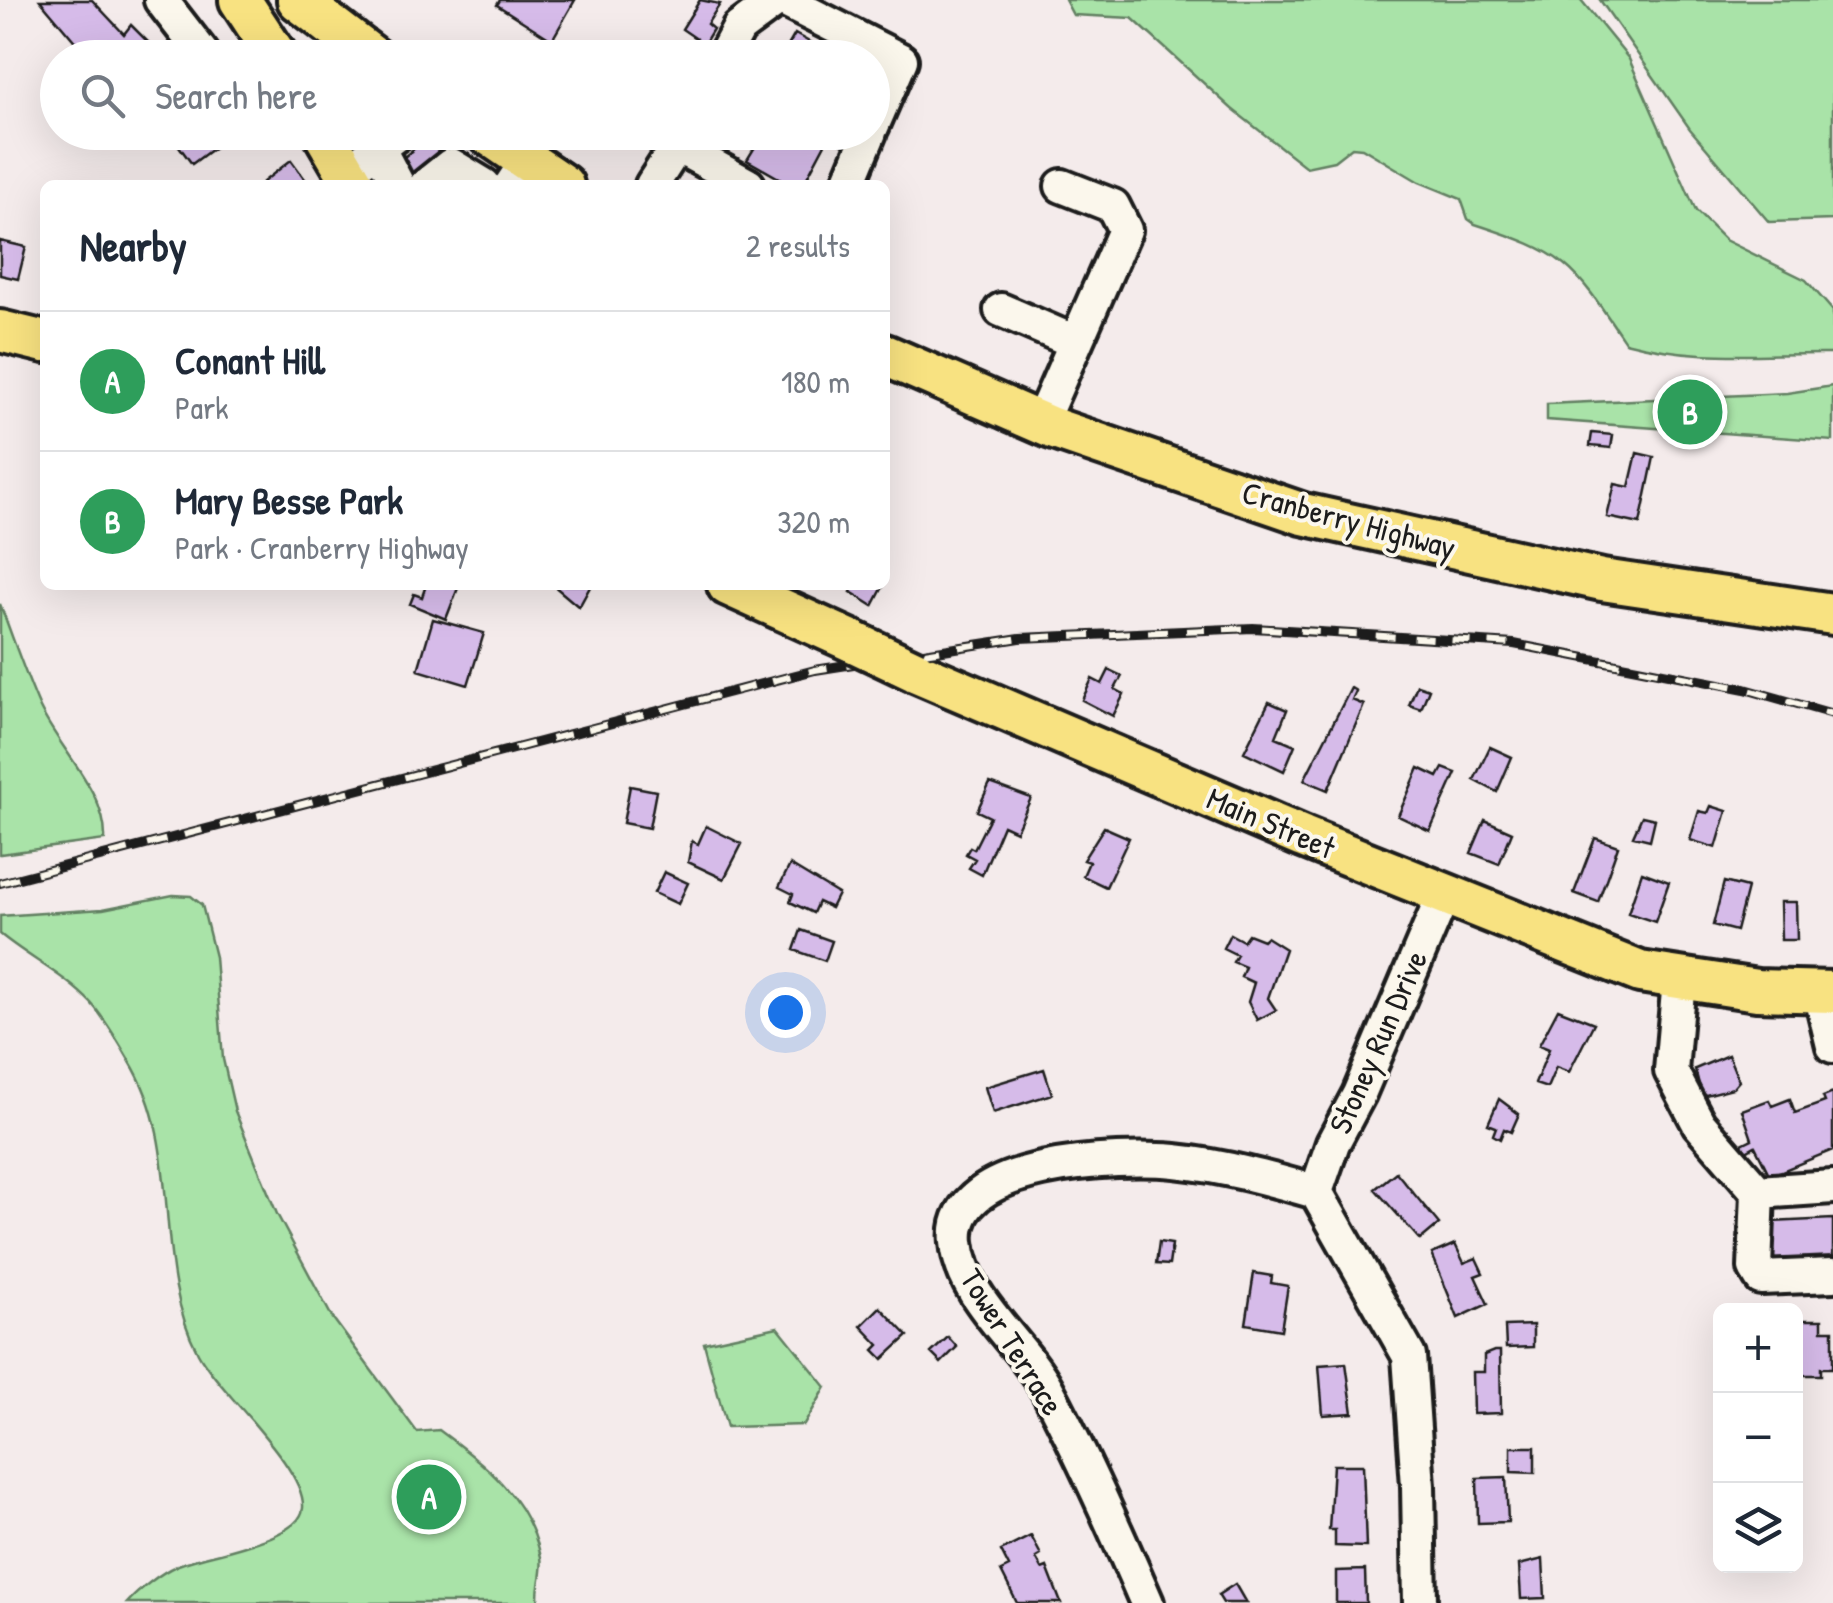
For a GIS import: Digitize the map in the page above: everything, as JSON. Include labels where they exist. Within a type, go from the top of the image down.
[{"type":"main road","points":[[240,0],[266,40]]},
{"type":"main road","points":[[298,0],[339,40]]},
{"type":"main road","points":[[500,150],[519,173],[545,180]]},
{"type":"main road","points":[[0,331],[40,341]]},
{"type":"main road","name":"Cranberry Highway","points":[[890,356],[1040,424],[1303,514],[1621,584],[1833,614]]},
{"type":"main road","name":"Main Street","points":[[739,590],[915,671],[1444,894],[1640,972],[1679,980],[1827,992]]},
{"type":"street","points":[[161,0],[192,40]]},
{"type":"street","points":[[733,40],[739,28],[780,0],[861,40]]},
{"type":"street","points":[[890,55],[901,60],[890,86]]},
{"type":"street","points":[[655,180],[674,150]]},
{"type":"street","points":[[695,150],[740,180]]},
{"type":"street","points":[[850,180],[863,150]]},
{"type":"street","points":[[367,158],[392,180]]},
{"type":"street","points":[[432,180],[451,164],[476,180]]},
{"type":"street","points":[[1040,424],[1125,230],[1113,206],[1062,186]]},
{"type":"street","points":[[1001,310],[1075,342]]},
{"type":"street","name":"Stoney Run Drive","points":[[1316,1192],[1333,1143],[1359,1094],[1444,894]]},
{"type":"street","points":[[1679,980],[1671,1070],[1699,1124],[1758,1192],[1755,1268],[1761,1278],[1833,1275]]},
{"type":"street","points":[[1827,992],[1833,1046]]},
{"type":"street","name":"Tower Terrace","points":[[1147,1603],[1045,1386],[962,1266],[956,1239],[960,1214],[976,1193],[999,1182],[1115,1159],[1204,1165],[1316,1192]]},
{"type":"street","points":[[1758,1192],[1833,1186]]},
{"type":"street","points":[[1316,1192],[1409,1356],[1418,1486],[1420,1603]]},
{"type":"green space","points":[[1065,0],[1581,0],[1629,59],[1696,211],[1725,240],[1806,280],[1833,311],[1833,354],[1704,354],[1625,342],[1592,294],[1565,265],[1530,244],[1475,224],[1468,219],[1461,199],[1419,182],[1362,148],[1352,147],[1334,161],[1306,167],[1232,109],[1132,18],[1073,15]]},
{"type":"green space","points":[[1600,0],[1833,0],[1833,220],[1769,222],[1690,129]]},
{"type":"green space","points":[[1833,386],[1833,441],[1547,420],[1547,404],[1787,393]]},
{"type":"green space","points":[[0,604],[40,708],[91,789],[104,823],[105,840],[0,854]]},
{"type":"green space","points":[[173,895],[191,896],[202,905],[215,957],[223,1059],[235,1111],[277,1214],[332,1317],[417,1432],[439,1430],[473,1456],[515,1500],[535,1536],[541,1557],[539,1603],[127,1603],[176,1566],[285,1530],[298,1520],[303,1508],[300,1491],[276,1451],[208,1369],[184,1318],[175,1282],[157,1131],[129,1060],[81,993],[0,934],[0,916],[103,909]]},
{"type":"green space","points":[[778,1327],[826,1387],[804,1425],[727,1427],[704,1343]]},
{"type":"building","points":[[40,0],[92,0],[124,34],[131,25],[146,40],[74,40]]},
{"type":"building","points":[[500,0],[575,0],[552,40],[497,5]]},
{"type":"building","points":[[700,0],[720,4],[707,24],[713,29],[706,40],[698,40],[682,29]]},
{"type":"building","points":[[182,150],[211,150],[192,164]]},
{"type":"building","points":[[412,150],[441,150],[446,156],[417,180],[411,180],[397,163]]},
{"type":"building","points":[[753,150],[822,150],[806,180],[782,180],[747,160]]},
{"type":"building","points":[[291,160],[305,179],[304,180],[266,180]]},
{"type":"building","points":[[0,241],[26,247],[18,279],[0,275]]},
{"type":"building","points":[[1592,433],[1613,435],[1611,448],[1590,446]]},
{"type":"building","points":[[1637,453],[1654,457],[1640,524],[1607,517],[1615,484],[1629,487]]},
{"type":"building","points":[[424,590],[457,590],[446,619],[410,604],[414,594],[422,597]]},
{"type":"building","points":[[559,590],[588,590],[579,607]]},
{"type":"building","points":[[852,590],[881,590],[873,606]]},
{"type":"building","points":[[433,619],[484,633],[468,685],[418,670]]},
{"type":"building","points":[[1109,670],[1122,676],[1115,689],[1124,694],[1113,716],[1082,700],[1092,679],[1102,684]]},
{"type":"building","points":[[1417,685],[1429,689],[1421,709],[1409,705]]},
{"type":"building","points":[[1351,688],[1356,691],[1352,700],[1364,705],[1328,790],[1304,780]]},
{"type":"building","points":[[1269,702],[1287,710],[1276,737],[1295,745],[1284,771],[1244,752]]},
{"type":"building","points":[[1490,747],[1512,757],[1497,792],[1474,780]]},
{"type":"building","points":[[1419,768],[1438,777],[1443,768],[1456,773],[1430,831],[1398,816]]},
{"type":"building","points":[[990,783],[1031,798],[1016,831],[1003,825],[982,875],[969,868],[975,859],[966,854],[970,847],[974,849],[990,817],[977,811]]},
{"type":"building","points":[[630,786],[656,791],[649,828],[623,823]]},
{"type":"building","points":[[1711,806],[1727,811],[1716,848],[1690,840],[1699,811],[1708,813]]},
{"type":"building","points":[[1642,816],[1655,819],[1650,840],[1633,836]]},
{"type":"building","points":[[1485,820],[1512,832],[1499,864],[1471,853]]},
{"type":"building","points":[[706,826],[742,844],[724,879],[688,862],[692,841],[698,844]]},
{"type":"building","points":[[1104,827],[1129,838],[1106,887],[1083,876],[1089,862],[1083,860]]},
{"type":"building","points":[[1595,838],[1618,846],[1598,902],[1574,893]]},
{"type":"building","points":[[790,865],[838,894],[831,908],[818,902],[813,913],[790,902],[793,894],[779,887]]},
{"type":"building","points":[[664,872],[688,883],[678,904],[654,893]]},
{"type":"building","points":[[1642,872],[1669,882],[1655,922],[1628,913]]},
{"type":"building","points":[[1724,882],[1747,888],[1736,931],[1713,925]]},
{"type":"building","points":[[1780,902],[1796,902],[1797,940],[1781,940]]},
{"type":"building","points":[[801,930],[832,941],[825,961],[794,950]]},
{"type":"building","points":[[1230,934],[1243,941],[1248,934],[1263,940],[1266,937],[1285,949],[1268,998],[1276,1010],[1257,1020],[1248,1002],[1254,983],[1241,977],[1245,967],[1233,962],[1237,955],[1223,948]]},
{"type":"building","points":[[1558,1009],[1594,1023],[1569,1072],[1556,1067],[1547,1088],[1535,1084],[1549,1049],[1539,1045]]},
{"type":"building","points":[[1728,1055],[1739,1081],[1733,1088],[1702,1096],[1695,1069]]},
{"type":"building","points":[[1044,1069],[1052,1094],[993,1113],[985,1087]]},
{"type":"building","points":[[1833,1093],[1833,1150],[1770,1176],[1755,1146],[1746,1151],[1742,1144],[1752,1139],[1742,1110],[1769,1100],[1772,1106],[1790,1099],[1795,1113],[1825,1102],[1823,1097]]},
{"type":"building","points":[[1499,1099],[1519,1114],[1511,1132],[1504,1129],[1500,1139],[1493,1135],[1496,1127],[1488,1124]]},
{"type":"building","points":[[1396,1172],[1439,1224],[1420,1240],[1375,1189]]},
{"type":"building","points":[[1833,1219],[1833,1265],[1773,1268],[1771,1222]]},
{"type":"building","points":[[1159,1242],[1172,1244],[1169,1265],[1156,1264]]},
{"type":"building","points":[[1455,1244],[1464,1263],[1476,1258],[1483,1273],[1475,1276],[1488,1304],[1458,1318],[1432,1254]]},
{"type":"building","points":[[1254,1273],[1272,1276],[1271,1283],[1288,1286],[1281,1330],[1246,1324]]},
{"type":"building","points":[[880,1307],[908,1336],[883,1359],[874,1350],[879,1345],[861,1326]]},
{"type":"building","points":[[1803,1320],[1822,1320],[1822,1330],[1833,1330],[1833,1368],[1821,1368],[1821,1375],[1803,1375]]},
{"type":"building","points":[[1533,1325],[1533,1347],[1506,1348],[1505,1326]]},
{"type":"building","points":[[948,1337],[957,1347],[941,1363],[931,1353]]},
{"type":"building","points":[[1500,1351],[1501,1413],[1473,1414],[1472,1372],[1484,1372],[1484,1355]]},
{"type":"building","points":[[1346,1363],[1353,1413],[1323,1415],[1319,1365]]},
{"type":"building","points":[[1511,1447],[1535,1447],[1535,1473],[1511,1472]]},
{"type":"building","points":[[1333,1465],[1363,1465],[1366,1547],[1335,1546],[1335,1530],[1329,1530]]},
{"type":"building","points":[[1506,1477],[1508,1522],[1478,1523],[1477,1478]]},
{"type":"building","points":[[1031,1536],[1041,1555],[1036,1558],[1042,1569],[1047,1567],[1061,1603],[1017,1603],[1001,1571],[1009,1567],[1001,1551]]},
{"type":"building","points":[[1543,1559],[1545,1598],[1521,1599],[1519,1565]]},
{"type":"building","points":[[1365,1570],[1366,1603],[1336,1603],[1336,1571]]},
{"type":"building","points":[[1235,1584],[1246,1603],[1223,1603],[1218,1595]]},
{"type":"railway","points":[[0,883],[815,670],[1020,638],[1253,628],[1514,644],[1745,689],[1833,714]]},
{"type":"place","name":"Mary Besse Park","points":[[1690,412]]},
{"type":"place","name":"Conant Hill","points":[[429,1497]]}]
